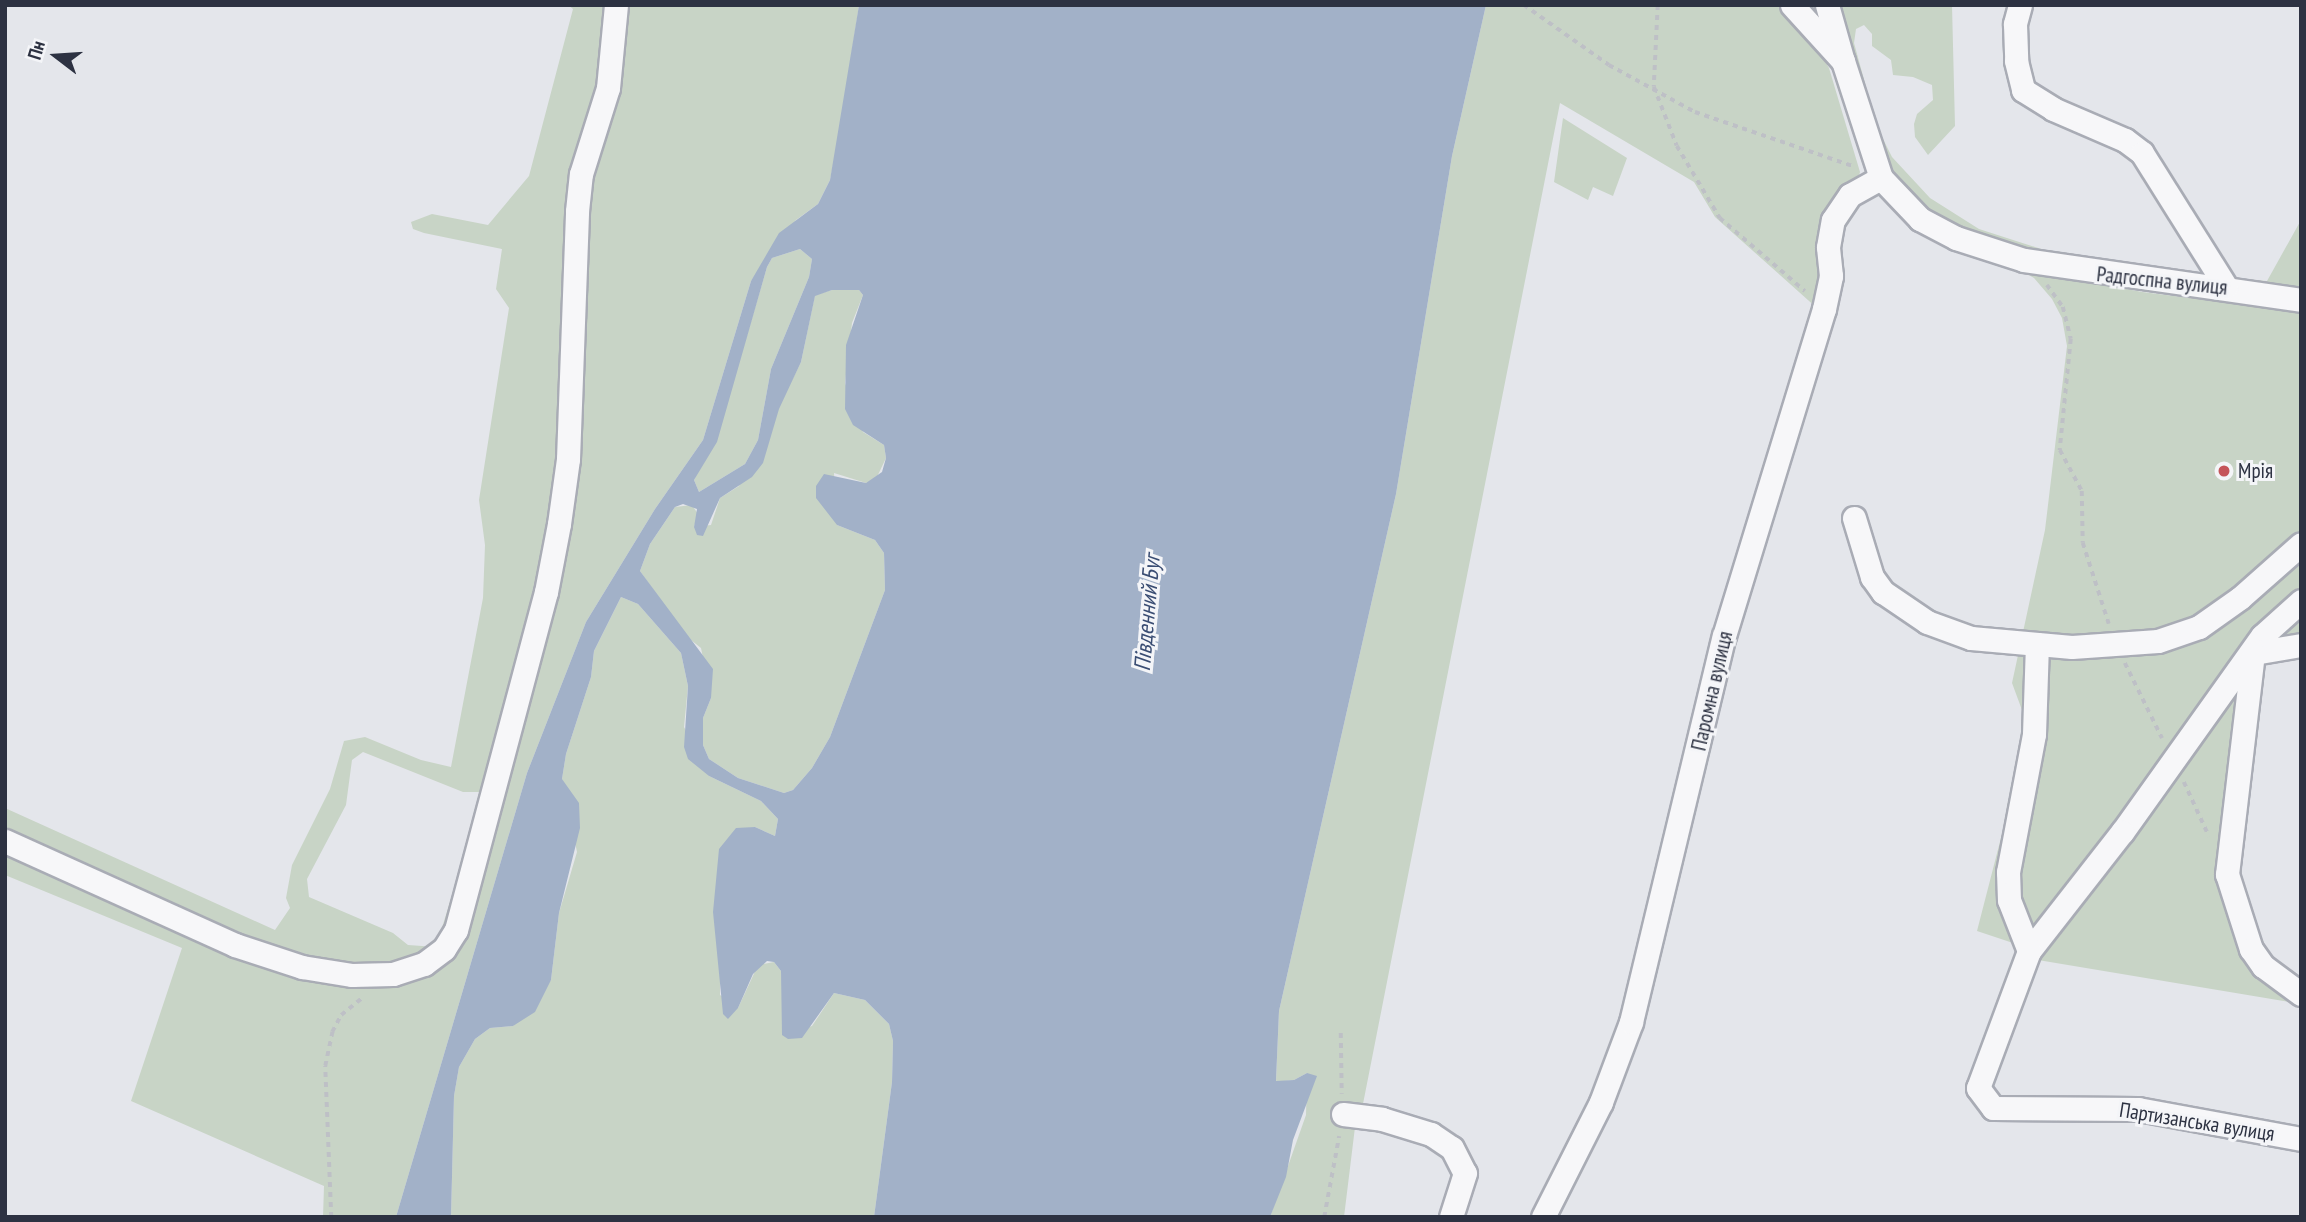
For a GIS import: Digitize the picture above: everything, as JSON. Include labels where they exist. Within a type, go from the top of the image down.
[{"type":"street","points":[[5,841],[264,957],[342,974],[393,974],[434,957],[456,930],[546,592],[568,459],[581,174],[608,88],[616,5]]},
{"type":"street","points":[[1792,5],[1843,61]]},
{"type":"street","points":[[1828,5],[1881,178]]},
{"type":"street","points":[[2021,5],[2015,24],[2016,61],[2023,90],[2053,110],[2125,140],[2142,153],[2226,287]]},
{"type":"street","name":"Радгоспна вулиця","points":[[1881,178],[1920,219],[1956,238],[2024,260],[2087,272],[2226,287],[2301,300]]},
{"type":"street","name":"Паромна вулиця","points":[[1543,1217],[1621,1056],[1691,786],[1724,636],[1824,309],[1831,276],[1828,247],[1836,213],[1850,195],[1881,178]]},
{"type":"street","points":[[1854,518],[1872,578],[1890,598],[1927,622],[1971,638],[2037,644],[2158,641],[2199,627],[2240,598],[2301,544]]},
{"type":"street","points":[[2029,951],[2174,760],[2253,653],[2262,636],[2301,601]]},
{"type":"street","points":[[2029,951],[2008,900],[2008,872],[2034,734],[2037,644]]},
{"type":"street","points":[[2253,653],[2301,645]]},
{"type":"street","points":[[2253,653],[2227,874],[2251,949],[2263,966],[2301,994]]},
{"type":"street","name":"Партизанська вулиця","points":[[2029,951],[1978,1088],[1993,1108],[2138,1108],[2301,1139]]},
{"type":"street","points":[[1343,1114],[1382,1119],[1431,1134],[1452,1148],[1465,1174],[1451,1217]]},
{"type":"path","points":[[1524,5],[1609,65],[1695,111],[1802,146],[1881,178]]},
{"type":"path","points":[[1658,5],[1654,87],[1677,146],[1720,218],[1824,309]]},
{"type":"path","points":[[2024,260],[2063,307],[2071,339],[2060,450],[2082,491],[2083,543],[2118,643],[2227,874]]},
{"type":"path","points":[[331,1217],[325,1066],[332,1031],[341,1015],[393,974]]},
{"type":"green space","points":[[568,5],[859,5],[830,180],[818,204],[796,220],[751,281],[703,440],[655,509],[586,622],[527,773],[396,1217],[323,1217],[324,1186],[131,1101],[182,948],[5,875],[5,846],[285,968],[400,967],[315,967],[5,836],[5,808],[275,930],[290,908],[286,898],[292,865],[330,789],[344,741],[365,737],[421,760],[451,767],[483,598],[485,545],[479,500],[509,308],[496,289],[502,249],[424,233],[413,229],[411,222],[432,214],[488,225],[529,176],[573,9]],"holes":[[[363,752],[463,792],[484,792],[436,947],[408,945],[393,933],[309,897],[307,879],[346,805],[352,760]]]},
{"type":"green space","points":[[1486,5],[1781,5],[1811,38],[1829,68],[1860,172],[1818,309],[1715,217],[1694,182],[1560,103],[1362,1109],[1356,1119],[1344,1217],[1270,1217],[1306,1115],[1307,1073],[1294,1080],[1276,1082],[1279,1011],[1396,494],[1452,156]]},
{"type":"green space","points":[[1798,5],[1952,5],[1955,126],[1928,155],[1915,137],[1914,124],[1917,114],[1933,100],[1932,85],[1913,77],[1893,75],[1891,60],[1872,46],[1872,34],[1864,25],[1856,29],[1854,43],[1877,127],[1892,157],[1930,198],[1979,229],[2063,256],[2187,275],[2267,281],[2301,220],[2301,297],[2032,254],[1935,215],[1894,178],[1849,53]]},
{"type":"green space","points":[[1563,118],[1627,158],[1613,196],[1593,187],[1588,200],[1554,182]]},
{"type":"green space","points":[[800,249],[812,259],[809,277],[771,369],[758,440],[745,464],[699,492],[694,480],[725,410],[767,267],[772,258]]},
{"type":"green space","points":[[2015,267],[2142,292],[2301,312],[2301,653],[2265,662],[2253,688],[2235,831],[2240,889],[2257,947],[2301,1004],[2032,959],[2019,945],[1977,931],[2029,729],[2012,683],[2045,530],[2067,346],[2062,318],[2052,299],[2034,278]]},
{"type":"green space","points":[[832,290],[859,290],[863,295],[852,323],[845,383],[863,432],[884,445],[886,458],[876,479],[866,483],[834,473],[837,525],[875,540],[884,553],[885,590],[830,737],[812,768],[793,790],[784,793],[738,778],[709,759],[703,745],[703,718],[711,698],[701,648],[686,636],[640,571],[650,544],[675,507],[692,505],[698,514],[694,527],[711,525],[720,498],[739,486],[801,362],[815,295]]},
{"type":"green space","points":[[621,597],[638,604],[681,653],[688,686],[684,727],[709,776],[761,801],[778,819],[775,836],[755,827],[720,968],[720,995],[738,1008],[758,965],[774,962],[781,971],[785,996],[783,1035],[812,1026],[834,993],[865,1000],[889,1024],[893,1041],[892,1082],[874,1217],[451,1217],[454,1096],[459,1067],[475,1039],[490,1028],[513,1026],[551,980],[559,913],[577,852],[562,779],[566,754],[591,677],[594,651]]},
{"type":"water","name":"Південний Буг","points":[[859,5],[1486,5],[1452,156],[1396,494],[1279,1011],[1276,1081],[1294,1080],[1307,1073],[1317,1076],[1293,1140],[1286,1177],[1270,1217],[874,1217],[892,1082],[893,1041],[889,1024],[865,1000],[834,993],[802,1038],[788,1039],[782,1035],[781,971],[774,962],[767,961],[753,974],[738,1008],[728,1019],[723,1014],[713,912],[719,849],[736,828],[755,827],[775,836],[778,819],[761,801],[709,776],[688,759],[684,747],[688,686],[681,653],[638,604],[621,597],[594,651],[591,677],[566,754],[562,779],[579,803],[580,828],[559,913],[551,980],[535,1012],[513,1026],[490,1028],[475,1039],[459,1067],[454,1096],[451,1217],[396,1217],[527,773],[586,622],[655,509],[703,440],[751,281],[779,233],[818,204],[830,180]],"holes":[[[800,249],[812,259],[809,277],[771,369],[758,440],[745,464],[699,492],[694,480],[717,442],[767,267],[772,258]],[[832,290],[859,290],[863,295],[846,345],[845,409],[853,425],[884,445],[886,458],[882,472],[866,483],[824,474],[816,486],[816,498],[837,525],[875,540],[884,553],[885,590],[830,737],[812,768],[793,790],[784,793],[738,778],[709,759],[703,745],[703,718],[711,698],[713,669],[640,571],[650,544],[675,507],[683,504],[697,509],[694,527],[697,535],[703,536],[720,498],[752,477],[763,463],[779,409],[801,362],[815,296]]]},
{"type":"place","name":"Мрія","points":[[2224,471]]}]
